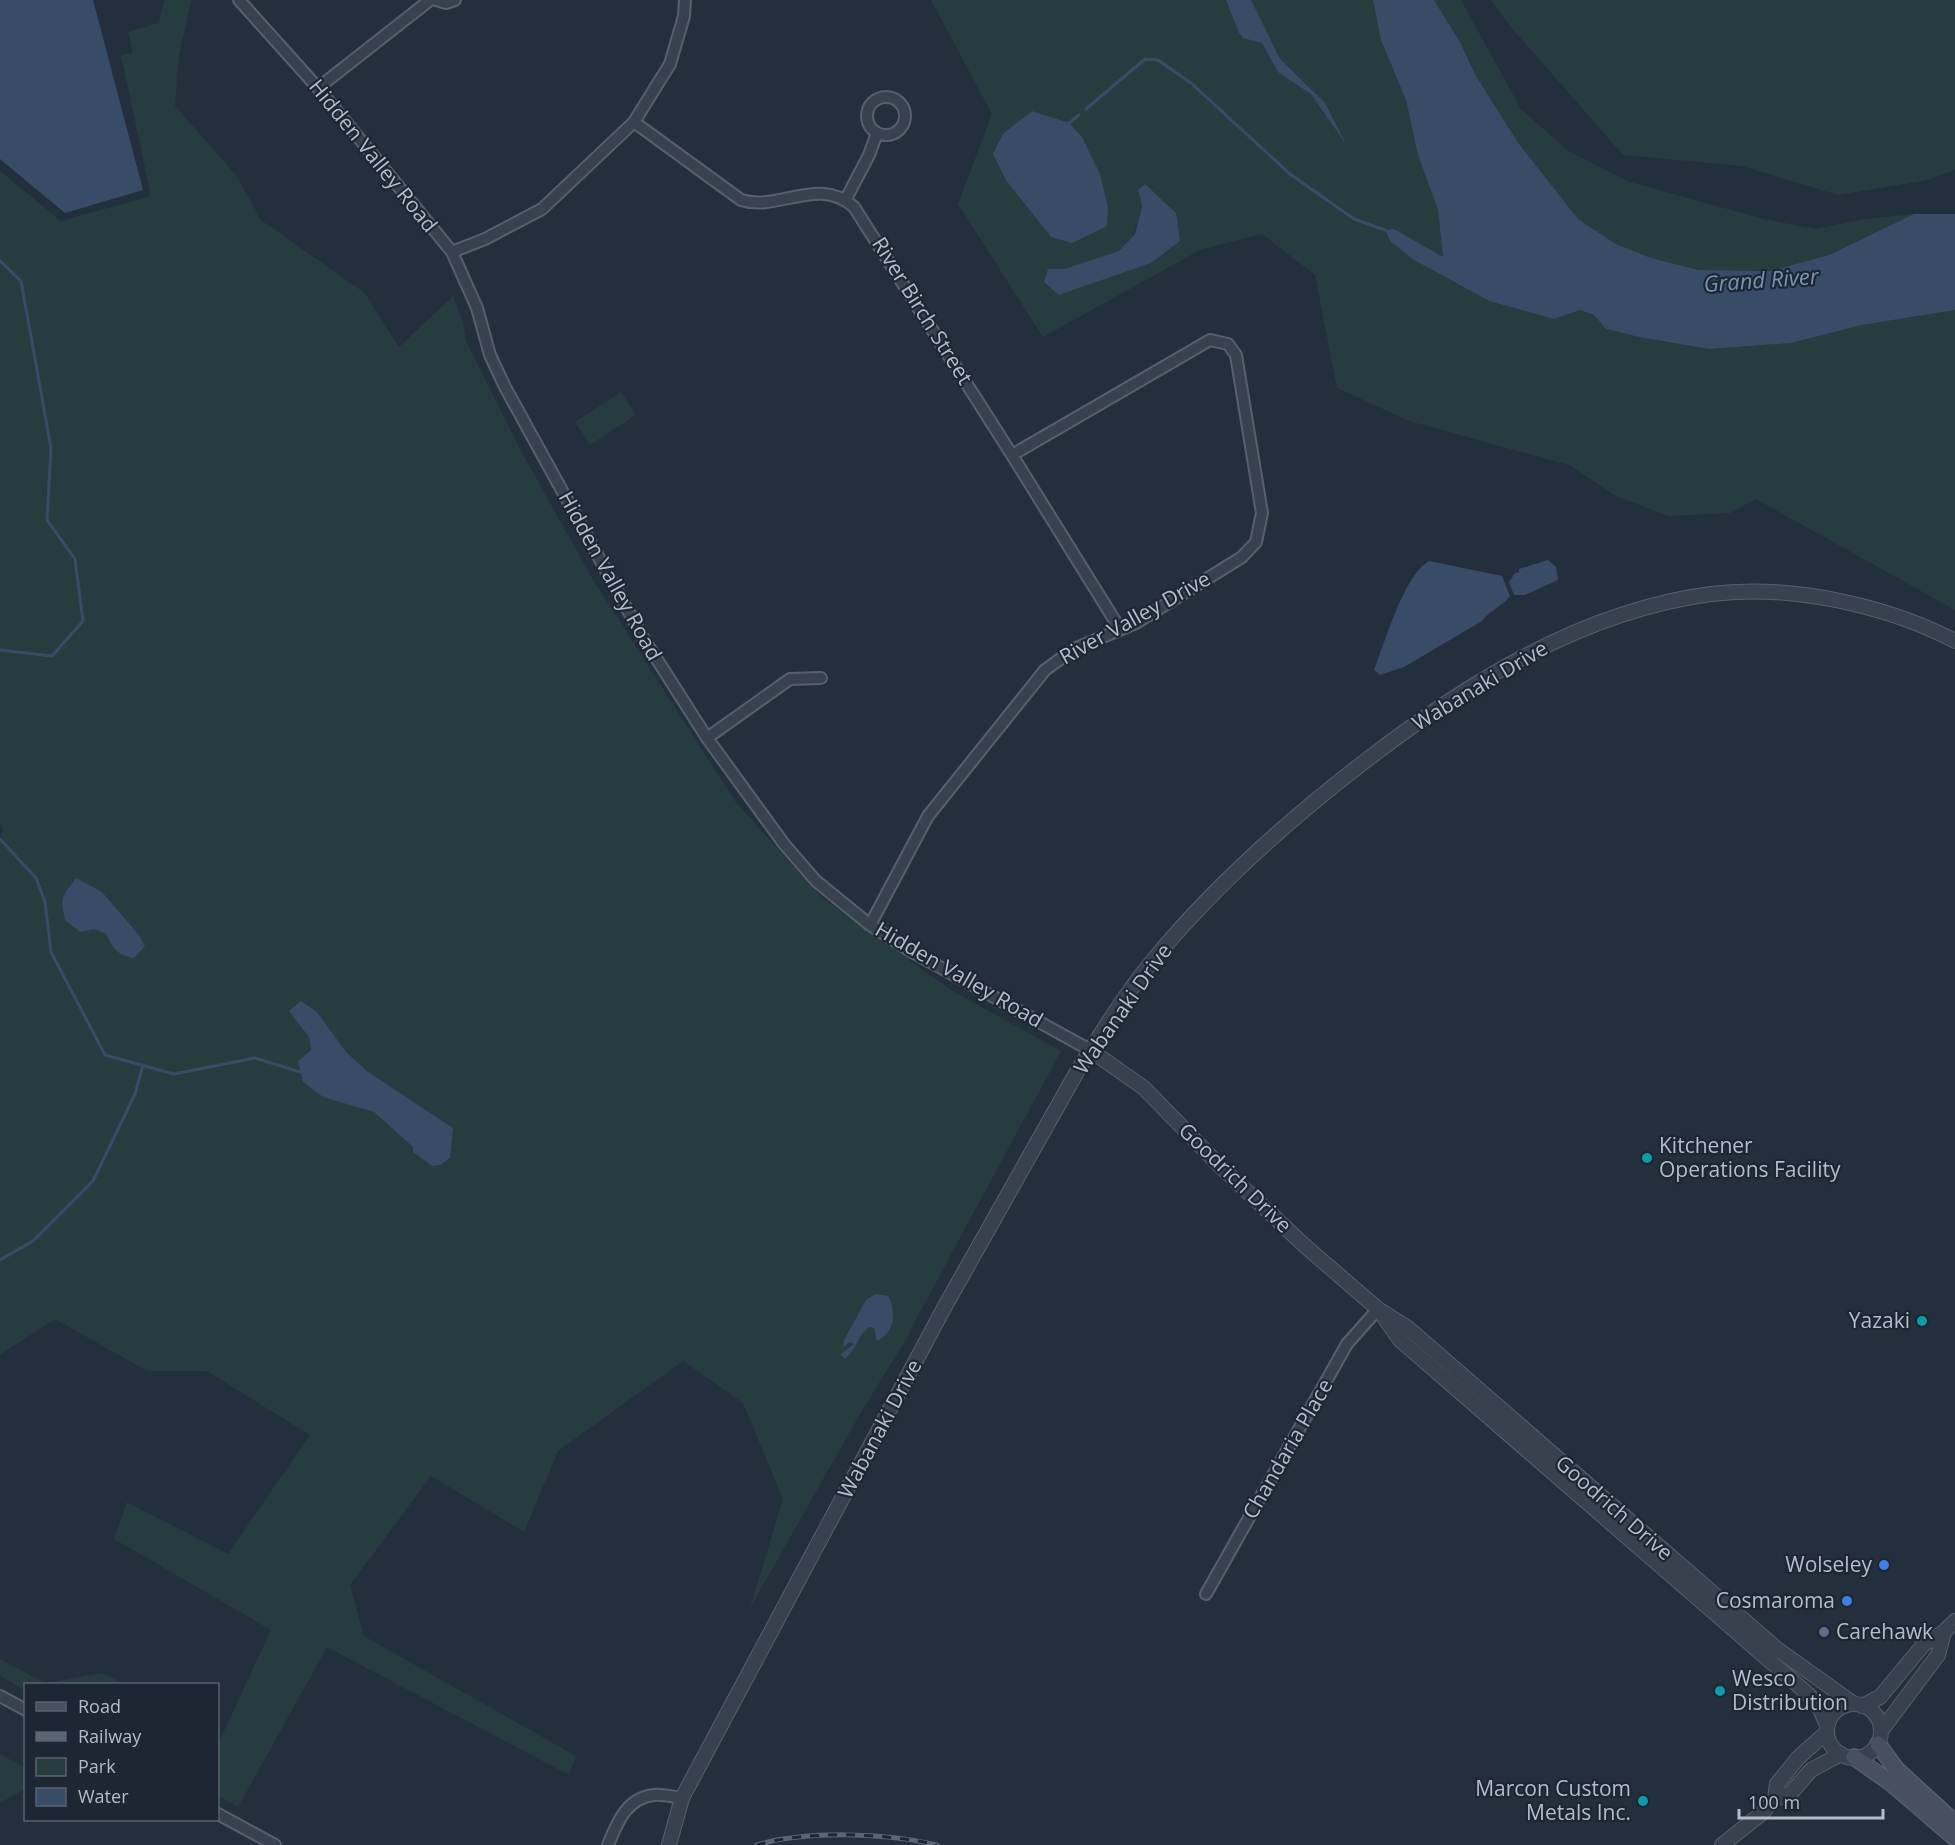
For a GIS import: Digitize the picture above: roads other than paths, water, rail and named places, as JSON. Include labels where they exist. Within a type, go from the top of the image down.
[{"type":"main road","points":[[1880,1738],[1896,1769],[1955,1823]]},
{"type":"main road","points":[[1847,1755],[1891,1783],[1955,1838]]},
{"type":"street","name":"Hidden Valley Road","points":[[239,0],[318,88],[452,252],[477,308],[490,355],[505,387],[642,636],[707,738],[790,851],[816,881],[870,925],[939,968],[1090,1050]]},
{"type":"street","points":[[318,88],[430,0]]},
{"type":"street","points":[[436,0],[446,3],[455,0]]},
{"type":"street","points":[[452,252],[485,239],[542,209],[634,122],[670,64],[684,16],[685,0]]},
{"type":"street","points":[[634,122],[741,200],[758,203],[810,193],[830,194],[846,199],[869,155],[877,133]]},
{"type":"street","name":"River Birch Street","points":[[846,199],[861,214],[1120,629]]},
{"type":"street","name":"River Valley Drive","points":[[870,925],[928,816],[1045,670],[1074,649],[1136,623],[1242,557],[1256,542],[1262,513],[1236,355],[1228,344],[1210,340],[1012,455]]},
{"type":"street","name":"Wabanaki Drive","points":[[669,1845],[682,1798],[944,1308],[1090,1050],[1149,964],[1208,899],[1310,803],[1408,728],[1486,678],[1573,633],[1626,613],[1671,601],[1712,594],[1753,592],[1812,596],[1889,613],[1955,641]]},
{"type":"street","points":[[707,738],[790,679],[821,678]]},
{"type":"street","name":"Goodrich Drive","points":[[1090,1050],[1144,1088],[1290,1232],[1378,1309],[1408,1328],[1777,1649],[1858,1705]]},
{"type":"street","name":"Goodrich Drive","points":[[1378,1309],[1400,1340],[1808,1694],[1819,1707],[1827,1729]]},
{"type":"street","name":"Chandaria Place","points":[[1206,1594],[1347,1344],[1378,1309]]},
{"type":"street","points":[[1723,1845],[1761,1814],[1775,1798],[1777,1784],[1798,1758],[1827,1729],[1836,1710],[1844,1705],[1858,1705],[1880,1697],[1924,1644],[1944,1632],[1955,1621]]},
{"type":"street","points":[[1775,1798],[1790,1794],[1811,1770],[1847,1755],[1870,1753],[1938,1655],[1944,1632]]},
{"type":"street","points":[[0,1696],[24,1709]]},
{"type":"street","points":[[1858,1705],[1875,1715],[1880,1738]]},
{"type":"street","points":[[1827,1729],[1831,1745],[1847,1755]]},
{"type":"street","points":[[608,1845],[621,1815],[632,1804],[654,1795],[682,1798]]},
{"type":"street","points":[[219,1815],[275,1845]]},
{"type":"water","points":[[0,0],[93,0],[143,190],[65,213],[0,159]]},
{"type":"water","points":[[1226,0],[1251,0],[1280,59],[1325,103],[1346,144],[1311,94],[1278,72],[1262,43],[1243,38]]},
{"type":"water","name":"Grand River","points":[[1373,0],[1434,0],[1460,42],[1476,76],[1519,144],[1578,219],[1616,244],[1651,258],[1699,270],[1770,271],[1829,255],[1914,214],[1955,214],[1955,310],[1862,325],[1791,343],[1709,349],[1606,329],[1594,315],[1580,310],[1554,319],[1489,301],[1414,260],[1391,242],[1385,230],[1394,229],[1443,257],[1438,210],[1418,155],[1406,100],[1381,40]]},
{"type":"water","points":[[1032,111],[1069,123],[1082,137],[1100,174],[1108,207],[1107,226],[1072,243],[1051,237],[1006,180],[993,154],[1003,134]]},
{"type":"water","points":[[1145,184],[1176,213],[1180,241],[1151,263],[1059,295],[1044,282],[1048,269],[1064,269],[1119,251],[1135,234],[1142,206],[1138,190]]},
{"type":"water","points":[[1548,560],[1556,567],[1558,580],[1525,595],[1514,595],[1509,582],[1515,573],[1519,572],[1519,569]]},
{"type":"water","points":[[1429,561],[1502,576],[1510,596],[1482,621],[1404,667],[1380,675],[1374,670],[1396,610],[1411,580]]},
{"type":"water","points":[[76,878],[102,892],[138,934],[145,946],[134,958],[116,950],[106,934],[94,929],[80,932],[65,920],[63,898]]},
{"type":"water","points":[[301,1001],[317,1012],[347,1053],[367,1071],[453,1128],[450,1158],[440,1165],[432,1166],[413,1152],[413,1147],[374,1112],[323,1097],[303,1082],[298,1061],[311,1050],[309,1037],[289,1011]]},
{"type":"water","points":[[875,1294],[888,1296],[891,1302],[893,1321],[891,1327],[877,1341],[874,1328],[870,1327],[845,1359],[840,1355],[854,1344],[850,1342],[843,1347],[844,1340],[866,1300]]},
{"type":"waterway","points":[[1086,109],[1145,59],[1158,60],[1191,83],[1290,174],[1354,219],[1385,230]]},
{"type":"waterway","points":[[1069,123],[1079,115]]},
{"type":"waterway","points":[[0,261],[21,281],[51,448],[47,520],[75,559],[83,621],[52,656],[0,650]]},
{"type":"waterway","points":[[0,839],[36,878],[45,902],[51,952],[105,1055],[174,1074],[255,1058],[300,1072]]},
{"type":"waterway","points":[[0,1260],[33,1241],[93,1181],[135,1094],[143,1065]]},
{"type":"railway","points":[[757,1845],[777,1840],[823,1835],[895,1838],[937,1845]]},
{"type":"place","name":"Kitchener Operations Facility","points":[[1647,1158]]},
{"type":"place","name":"Yazaki","points":[[1922,1321]]},
{"type":"place","name":"Wolseley","points":[[1884,1565]]},
{"type":"place","name":"Cosmaroma","points":[[1847,1601]]},
{"type":"place","name":"Carehawk","points":[[1824,1632]]},
{"type":"place","name":"Wesco Distribution","points":[[1720,1691]]},
{"type":"place","name":"Marcon Custom Metals Inc.","points":[[1643,1801]]}]
